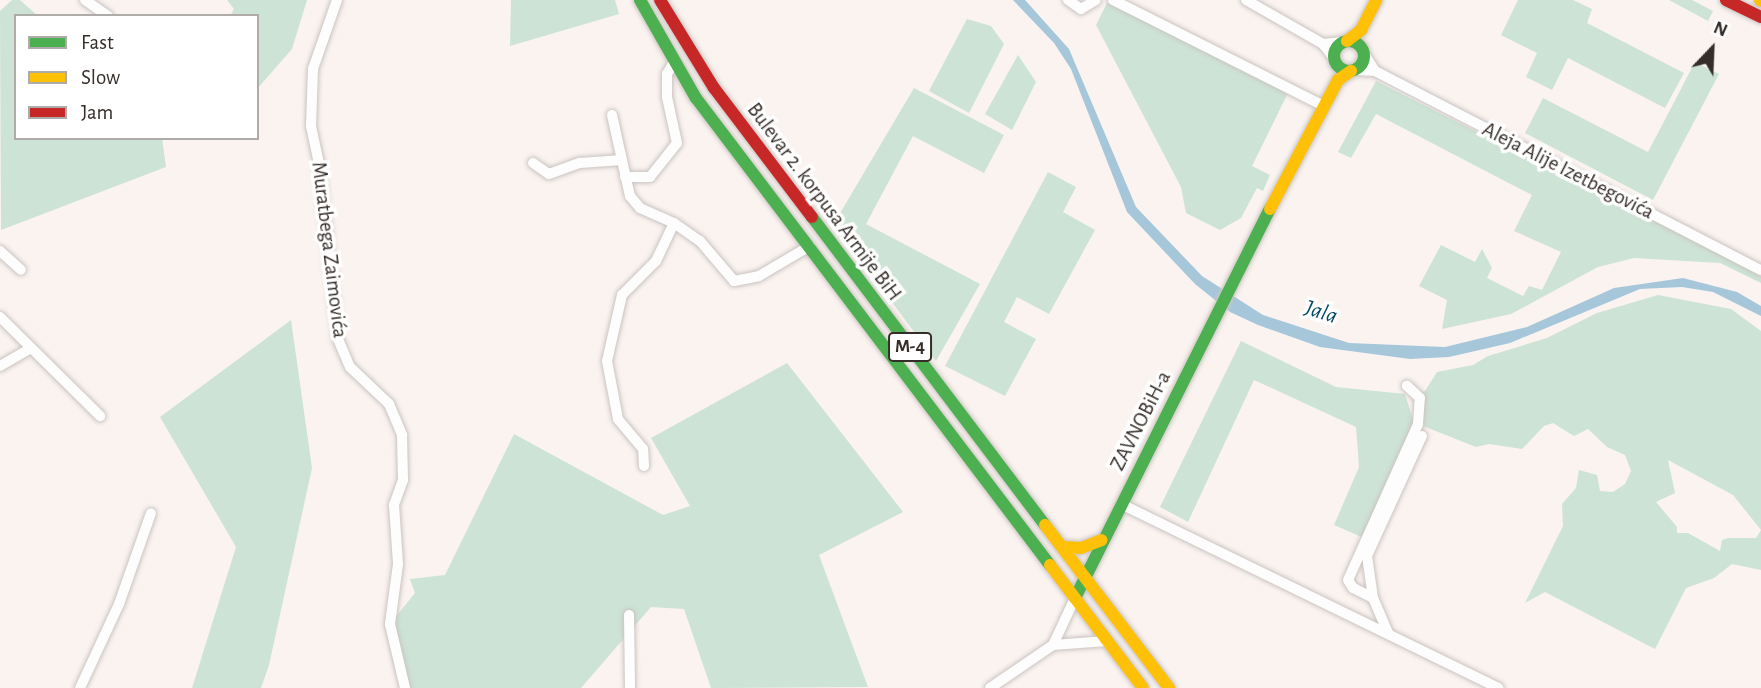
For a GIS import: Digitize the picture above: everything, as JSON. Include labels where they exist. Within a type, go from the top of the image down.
[{"type":"main road","name":"Bulevar 2. korpusa Armije BiH","points":[[639,0],[674,62],[1143,688]]},
{"type":"main road","name":"Bulevar 2. korpusa Armije BiH","points":[[660,0],[714,89],[1169,688]]},
{"type":"main road","points":[[1338,80],[1335,60],[1345,42],[1361,30],[1376,0]]},
{"type":"main road","points":[[1726,0],[1761,17]]},
{"type":"main road","points":[[1324,106],[1338,80],[1354,71],[1364,52],[1361,30]]},
{"type":"main road","points":[[1345,42],[1364,52]]},
{"type":"main road","points":[[1335,60],[1354,71]]},
{"type":"main road","name":"ZAVNOBiH-a","points":[[1103,539],[1229,286],[1324,106]]},
{"type":"main road","points":[[1064,547],[1081,548],[1103,539]]},
{"type":"main road","points":[[1075,598],[1103,539]]},
{"type":"street","points":[[85,0],[105,14]]},
{"type":"street","name":"Muratbega Zaimovića","points":[[337,0],[313,69],[311,126],[319,163],[338,339],[350,367],[389,404],[402,435],[403,481],[394,505],[398,564],[390,624],[405,688]]},
{"type":"street","points":[[1068,0],[1081,9],[1097,0]]},
{"type":"street","points":[[1113,0],[1324,106]]},
{"type":"street","points":[[1246,0],[1323,44],[1335,60]]},
{"type":"street","points":[[1323,44],[1345,42]]},
{"type":"street","points":[[1364,52],[1376,71]]},
{"type":"street","points":[[625,177],[650,177],[677,144],[667,97],[667,74],[674,62]]},
{"type":"street","points":[[1354,71],[1376,71]]},
{"type":"street","name":"Aleja Alije Izetbegovića","points":[[1376,71],[1761,270]]},
{"type":"street","name":"Bulevar 2. korpusa Armije BiH","points":[[612,115],[630,196],[640,208],[674,223],[700,242],[734,281],[759,276],[810,247]]},
{"type":"street","points":[[533,163],[549,174],[580,163],[622,160]]},
{"type":"street","points":[[645,466],[643,449],[618,419],[607,361],[622,295],[656,261],[674,223]]},
{"type":"street","points":[[0,251],[21,270]]},
{"type":"street","points":[[0,317],[100,416]]},
{"type":"street","points":[[0,366],[30,349]]},
{"type":"street","points":[[1373,598],[1353,588],[1348,580],[1418,424],[1420,398],[1407,386]]},
{"type":"street","points":[[1388,633],[1373,598],[1367,556],[1422,436]]},
{"type":"street","points":[[1121,503],[1499,688]]},
{"type":"street","points":[[80,688],[119,604],[151,513]]},
{"type":"street","points":[[1053,645],[1075,598]]},
{"type":"street","points":[[629,615],[630,688]]},
{"type":"street","points":[[990,688],[1053,645],[1107,641]]},
{"type":"green space","points":[[12,0],[20,0],[36,14],[14,14],[14,140],[162,140],[166,167],[1,230],[0,11]]},
{"type":"green space","points":[[227,0],[307,0],[292,49],[259,87],[259,14],[231,14],[234,9]]},
{"type":"green space","points":[[511,0],[615,0],[619,14],[510,46]]},
{"type":"green space","points":[[1518,0],[1573,0],[1592,9],[1587,23],[1684,73],[1665,108],[1568,58],[1552,90],[1526,77],[1537,53],[1501,35]]},
{"type":"green space","points":[[1669,0],[1692,0],[1713,11],[1708,21]]},
{"type":"green space","points":[[1107,3],[1288,93],[1252,166],[1270,175],[1263,191],[1257,188],[1241,218],[1220,230],[1186,213],[1181,187],[1096,25]]},
{"type":"green space","points":[[967,19],[991,26],[1004,44],[969,113],[929,91]]},
{"type":"green space","points":[[1018,55],[1036,82],[1012,130],[985,114]]},
{"type":"green space","points":[[1695,62],[1719,74],[1653,200],[1525,133],[1543,98],[1648,152]]},
{"type":"green space","points":[[1376,81],[1761,276],[1761,283],[1720,263],[1634,258],[1598,267],[1511,314],[1442,329],[1447,300],[1419,286],[1441,245],[1475,262],[1482,249],[1492,268],[1487,278],[1523,296],[1529,286],[1542,290],[1561,252],[1514,231],[1532,195],[1376,114],[1351,158],[1338,152]]},
{"type":"green space","points":[[914,88],[1004,135],[984,173],[913,136],[866,224],[980,284],[936,361],[831,221],[839,215]]},
{"type":"green space","points":[[1048,172],[1076,187],[1063,212],[1095,230],[1049,314],[1017,297],[1004,322],[1036,339],[1005,396],[945,366]]},
{"type":"green space","points":[[1658,295],[1731,309],[1761,331],[1761,530],[1761,570],[1732,564],[1714,578],[1686,588],[1655,649],[1545,592],[1525,603],[1563,526],[1562,504],[1576,488],[1579,470],[1597,475],[1600,491],[1613,492],[1625,484],[1631,471],[1625,455],[1607,447],[1588,429],[1574,436],[1553,423],[1544,426],[1522,449],[1489,444],[1476,447],[1418,424],[1418,394],[1425,391],[1437,372],[1473,365],[1488,356],[1547,338],[1597,313]],"holes":[[[1668,460],[1733,495],[1761,530],[1756,538],[1722,540],[1720,551],[1688,533],[1677,533],[1677,527],[1656,502],[1675,493]]]},
{"type":"green space","points":[[291,320],[312,468],[269,665],[261,688],[192,688],[236,547],[160,417]]},
{"type":"green space","points":[[1241,341],[1336,387],[1405,394],[1415,426],[1364,538],[1334,525],[1359,467],[1356,427],[1254,380],[1188,522],[1160,507]]},
{"type":"green space","points":[[787,363],[903,512],[819,555],[868,687],[711,688],[684,609],[651,607],[581,688],[409,688],[390,624],[415,593],[410,579],[445,575],[514,434],[663,515],[690,506],[651,438]]},
{"type":"water","points":[[1013,0],[1025,0],[1069,49],[1136,207],[1202,276],[1263,315],[1349,343],[1445,347],[1527,327],[1614,288],[1683,278],[1737,292],[1761,306],[1761,316],[1713,292],[1682,287],[1640,289],[1510,343],[1449,357],[1410,359],[1320,347],[1258,325],[1230,312],[1195,284],[1127,212],[1071,69],[1054,43]]},
{"type":"traffic: fast","points":[[640,0],[696,98],[1050,565]]},
{"type":"traffic: fast","points":[[1349,41],[1360,45],[1364,56],[1360,67],[1349,71],[1338,67],[1334,56],[1338,45],[1349,41]]},
{"type":"traffic: fast","points":[[1075,598],[1270,209]]},
{"type":"traffic: fast","points":[[812,217],[1045,525]]},
{"type":"traffic: slow","points":[[1347,41],[1361,30],[1376,0]]},
{"type":"traffic: slow","points":[[1270,209],[1338,80],[1351,71]]},
{"type":"traffic: slow","points":[[1045,525],[1169,688]]},
{"type":"traffic: slow","points":[[1064,547],[1081,548],[1102,540]]},
{"type":"traffic: slow","points":[[1050,565],[1143,688]]},
{"type":"traffic: jam","points":[[660,0],[714,88],[812,217]]},
{"type":"traffic: jam","points":[[1726,0],[1761,17]]},
{"type":"water label","name":"Jala","points":[[1321,313]]}]
